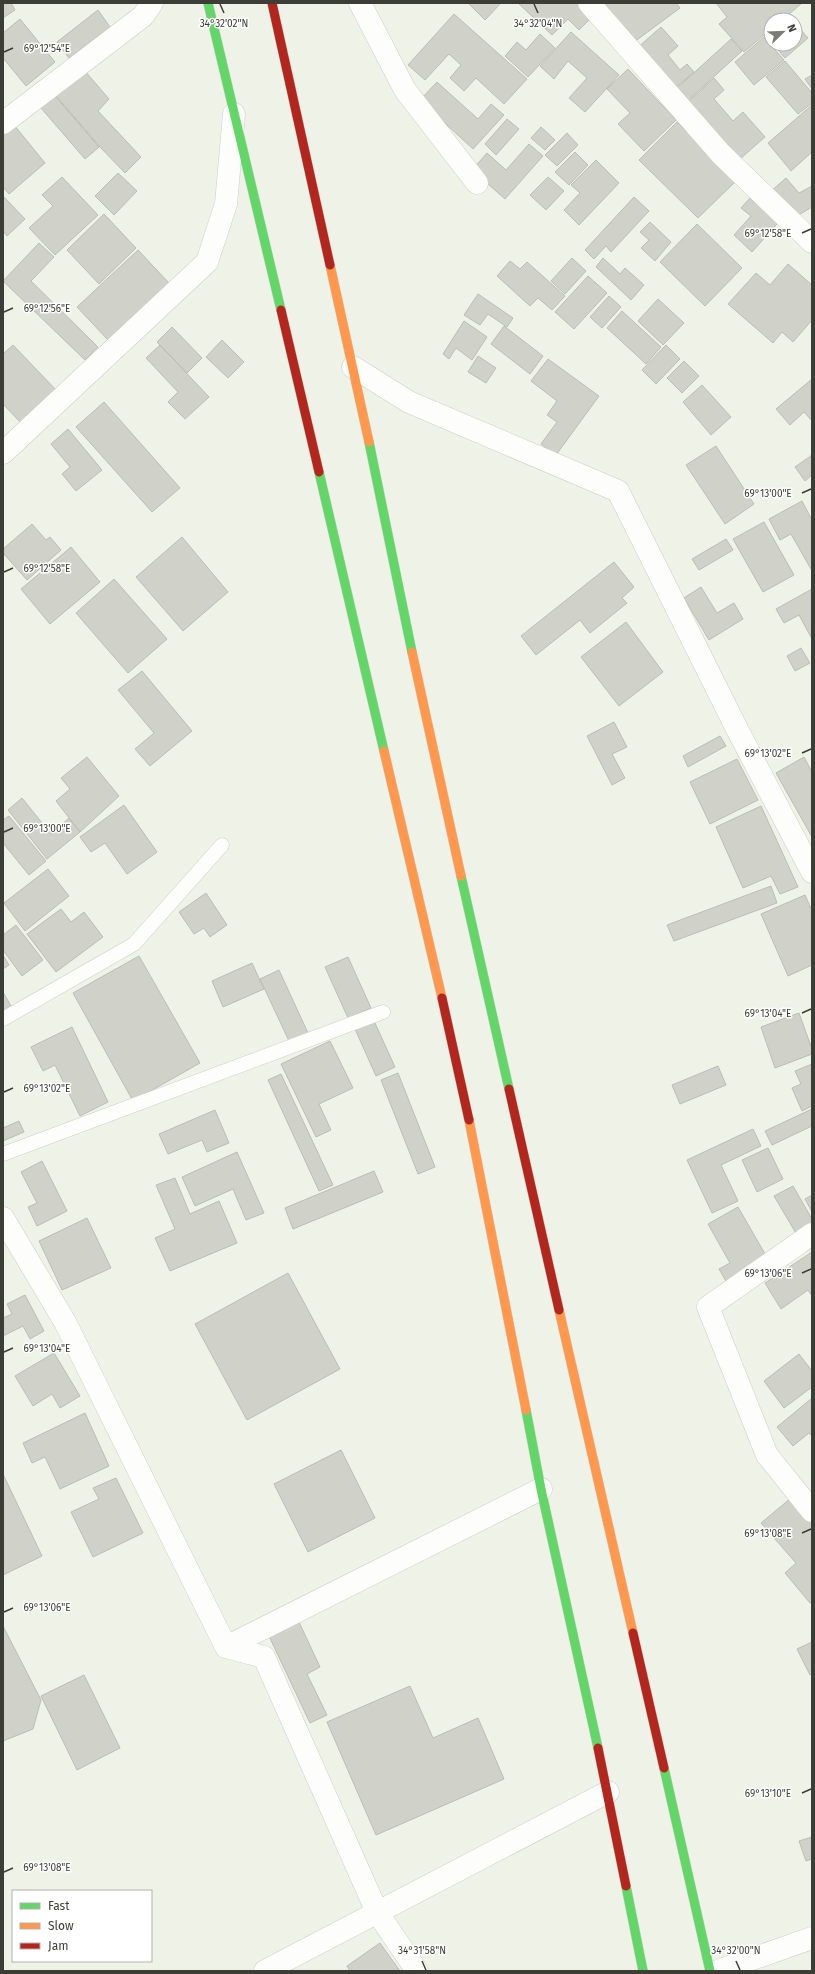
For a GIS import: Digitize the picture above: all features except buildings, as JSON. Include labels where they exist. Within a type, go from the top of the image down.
[{"type":"main road","points":[[208,3],[234,108],[466,1103],[541,1489],[608,1792],[643,1971]]},
{"type":"main road","points":[[272,3],[352,367],[438,781],[710,1971]]},
{"type":"street","points":[[360,3],[405,90],[477,184]]},
{"type":"street","points":[[589,3],[721,154],[812,242]]},
{"type":"street","points":[[3,123],[143,7]]},
{"type":"street","points":[[3,452],[207,262],[226,204],[234,108]]},
{"type":"street","points":[[352,367],[409,402],[618,491],[737,729],[812,872]]},
{"type":"street","points":[[3,1218],[65,1322],[226,1647],[264,1657],[377,1912],[416,1971]]},
{"type":"street","points":[[812,1234],[708,1307],[767,1455],[812,1511]]},
{"type":"street","points":[[226,1647],[541,1489]]},
{"type":"street","points":[[265,1971],[608,1792]]},
{"type":"street","points":[[718,1971],[812,1938]]},
{"type":"lane","points":[[3,1019],[134,944],[222,845]]},
{"type":"lane","points":[[3,1154],[383,1012]]},
{"type":"traffic: fast","points":[[208,3],[281,310]]},
{"type":"traffic: fast","points":[[369,442],[412,652]]},
{"type":"traffic: fast","points":[[319,472],[384,751]]},
{"type":"traffic: fast","points":[[461,876],[509,1089]]},
{"type":"traffic: fast","points":[[526,1410],[541,1489],[598,1748]]},
{"type":"traffic: fast","points":[[664,1768],[710,1971]]},
{"type":"traffic: fast","points":[[626,1886],[643,1971]]},
{"type":"traffic: slow","points":[[330,265],[369,442]]},
{"type":"traffic: slow","points":[[412,652],[461,876]]},
{"type":"traffic: slow","points":[[384,751],[442,998]]},
{"type":"traffic: slow","points":[[469,1120],[526,1410]]},
{"type":"traffic: slow","points":[[559,1310],[633,1633]]},
{"type":"traffic: jam","points":[[272,3],[330,265]]},
{"type":"traffic: jam","points":[[281,310],[319,472]]},
{"type":"traffic: jam","points":[[442,998],[469,1120]]},
{"type":"traffic: jam","points":[[509,1089],[559,1310]]},
{"type":"traffic: jam","points":[[633,1633],[664,1768]]},
{"type":"traffic: jam","points":[[598,1748],[626,1886]]}]
